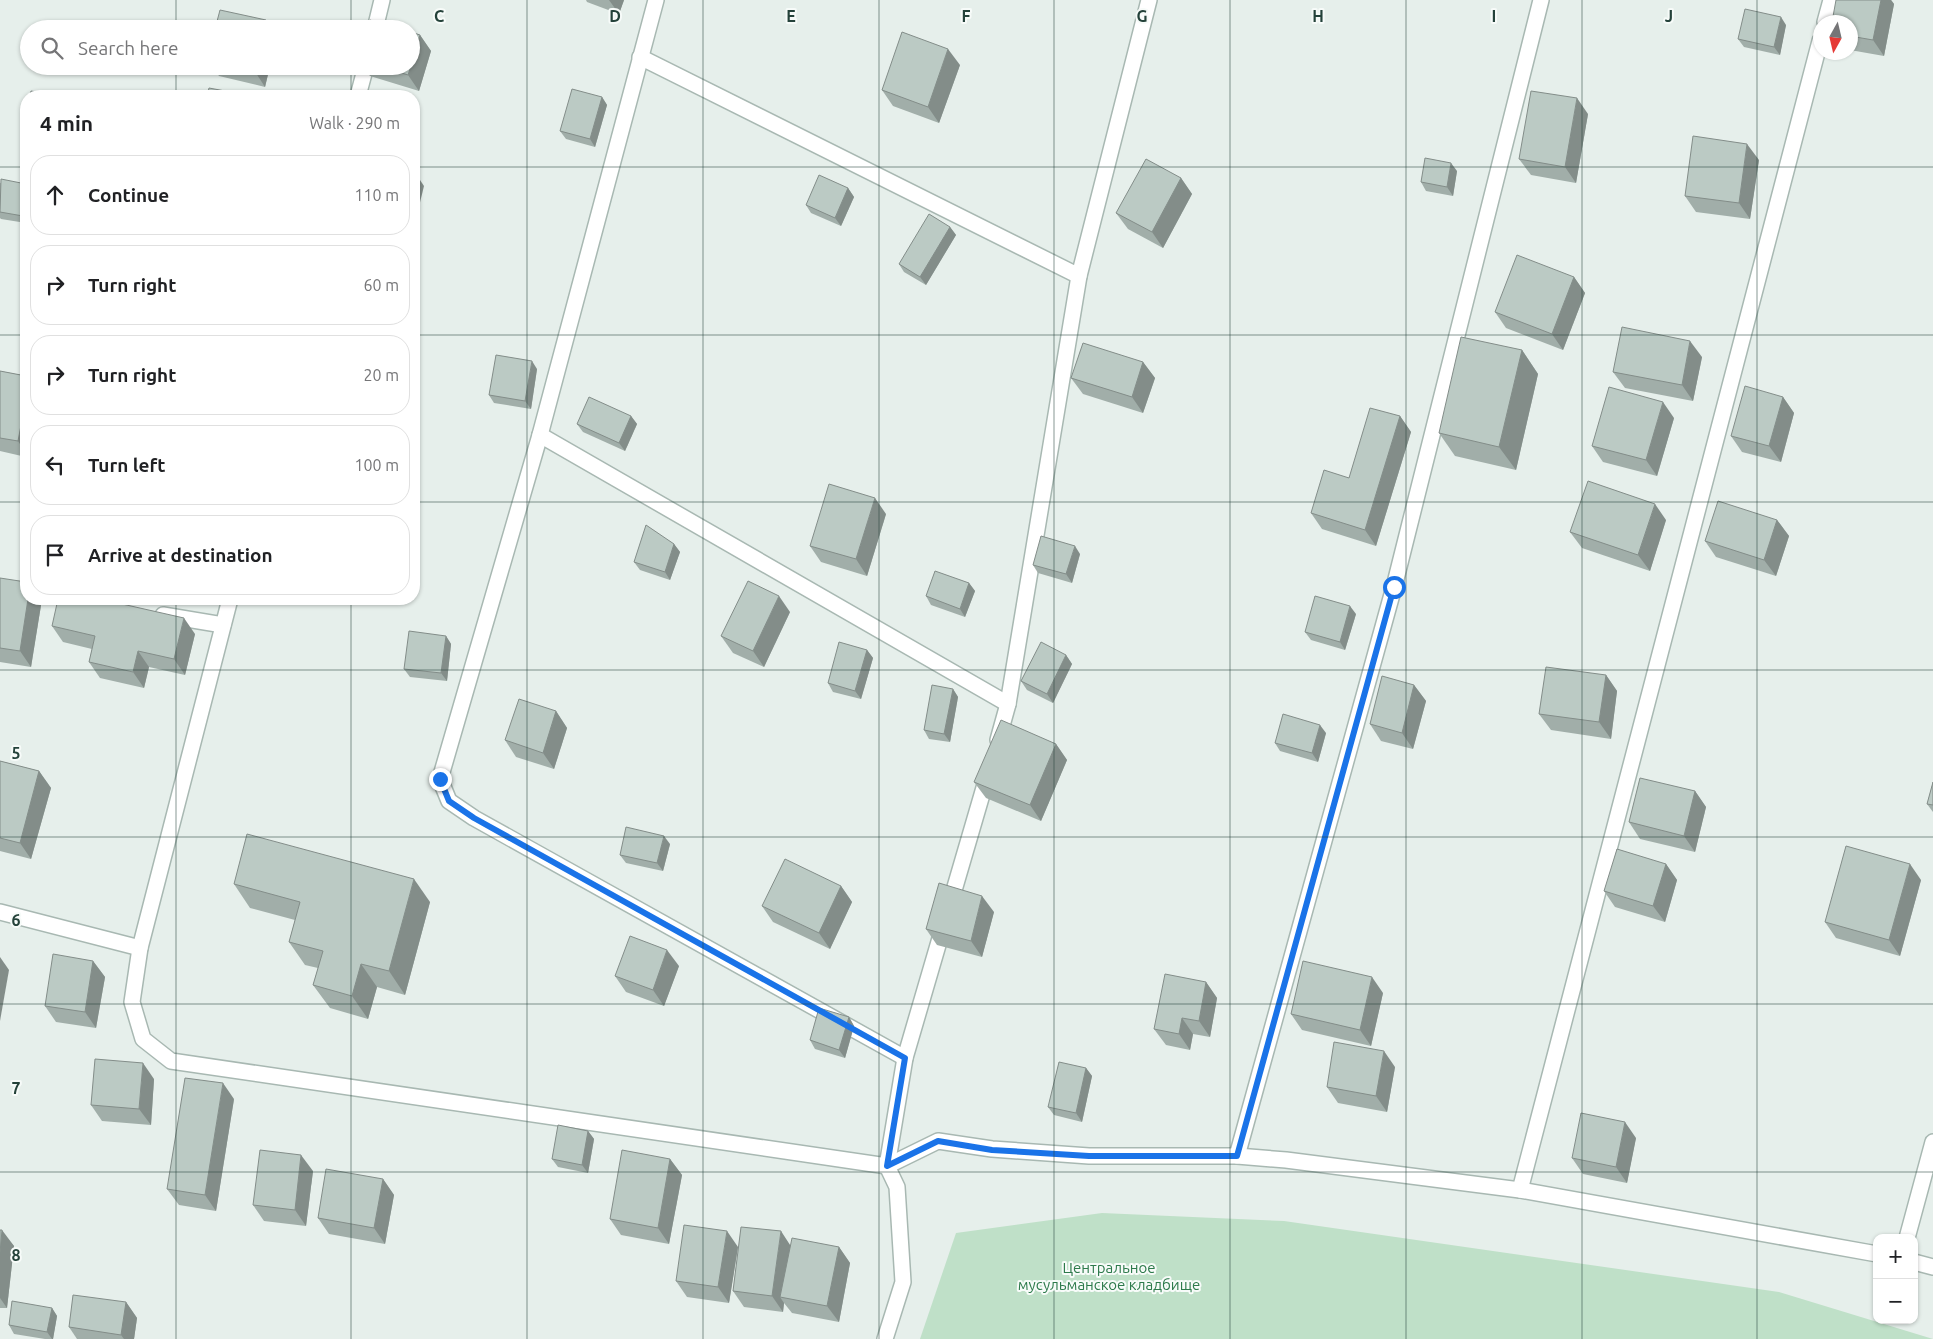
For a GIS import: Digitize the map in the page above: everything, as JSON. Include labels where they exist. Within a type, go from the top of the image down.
[{"type":"street","points":[[377,20],[382,0]]},
{"type":"street","points":[[656,0],[540,435],[440,779],[449,801],[474,818],[905,1058]]},
{"type":"street","points":[[886,1339],[903,1282],[897,1187],[887,1166],[905,1058],[1008,704],[1079,276],[1149,0]]},
{"type":"street","points":[[1237,1156],[1394,587],[1541,0]]},
{"type":"street","points":[[1827,15],[1831,0]]},
{"type":"street","points":[[640,57],[1079,276]]},
{"type":"street","points":[[1520,1190],[1815,60]]},
{"type":"street","points":[[360,90],[364,75]]},
{"type":"street","points":[[540,435],[1008,704]]},
{"type":"street","points":[[228,605],[140,948],[132,1002],[143,1040],[171,1061],[887,1166],[938,1141],[992,1150],[1089,1156],[1237,1156],[1286,1160],[1520,1190],[1873,1253]]},
{"type":"street","points":[[147,612],[223,625]]},
{"type":"street","points":[[0,912],[140,948]]},
{"type":"street","points":[[1908,1234],[1933,1142]]},
{"type":"street","points":[[1918,1263],[1933,1267]]},
{"type":"green space","name":"Центральное мусульманское кладбище","points":[[1102,1213],[1284,1221],[1779,1292],[1873,1321],[1873,1324],[1884,1324],[1933,1339],[920,1339],[956,1233]]},
{"type":"building","points":[[1836,0],[1881,0],[1873,40],[1858,37],[1858,15],[1833,15]]},
{"type":"building","points":[[1745,9],[1781,17],[1774,47],[1738,39]]},
{"type":"building","points":[[220,10],[266,20],[217,20]]},
{"type":"building","points":[[902,32],[948,49],[928,107],[882,90]]},
{"type":"building","points":[[572,89],[602,97],[590,139],[560,131]]},
{"type":"building","points":[[1531,91],[1577,98],[1565,167],[1519,159]]},
{"type":"building","points":[[1693,136],[1747,144],[1739,203],[1685,196]]},
{"type":"building","points":[[1425,158],[1451,163],[1447,187],[1421,182]]},
{"type":"building","points":[[1146,159],[1181,178],[1152,232],[1116,213]]},
{"type":"building","points":[[819,175],[848,188],[835,218],[806,205]]},
{"type":"building","points":[[1,179],[20,183],[20,215],[0,212]]},
{"type":"building","points":[[929,214],[950,227],[920,277],[899,264]]},
{"type":"building","points":[[1517,255],[1574,277],[1552,334],[1495,312]]},
{"type":"building","points":[[1622,327],[1690,341],[1682,385],[1613,372]]},
{"type":"building","points":[[1461,337],[1522,350],[1499,447],[1439,433]]},
{"type":"building","points":[[1083,343],[1143,362],[1132,397],[1071,378]]},
{"type":"building","points":[[496,355],[532,361],[525,401],[489,395]]},
{"type":"building","points":[[0,371],[20,375],[20,430],[18,441],[0,438]]},
{"type":"building","points":[[1745,386],[1783,397],[1769,446],[1731,436]]},
{"type":"building","points":[[1609,387],[1663,402],[1646,460],[1592,446]]},
{"type":"building","points":[[589,397],[631,416],[619,443],[577,424]]},
{"type":"building","points":[[1370,408],[1400,416],[1365,530],[1311,513],[1324,470],[1349,478]]},
{"type":"building","points":[[1588,481],[1655,504],[1638,555],[1570,532]]},
{"type":"building","points":[[829,484],[875,498],[856,559],[810,546]]},
{"type":"building","points":[[1718,501],[1777,520],[1764,560],[1705,541]]},
{"type":"building","points":[[646,525],[674,544],[665,572],[634,562]]},
{"type":"building","points":[[1041,536],[1075,546],[1066,574],[1033,565]]},
{"type":"building","points":[[935,571],[969,583],[960,609],[926,596]]},
{"type":"building","points":[[0,578],[20,581],[20,605],[27,605],[20,651],[0,648]]},
{"type":"building","points":[[748,581],[779,596],[753,651],[721,636]]},
{"type":"building","points":[[1315,596],[1350,606],[1340,642],[1305,632]]},
{"type":"building","points":[[57,605],[127,605],[184,618],[174,659],[138,651],[133,672],[89,662],[95,636],[52,626]]},
{"type":"building","points":[[409,631],[446,636],[441,673],[404,669]]},
{"type":"building","points":[[839,642],[867,650],[855,691],[828,683]]},
{"type":"building","points":[[1041,642],[1066,655],[1047,694],[1021,681]]},
{"type":"building","points":[[1546,667],[1606,675],[1599,722],[1539,714]]},
{"type":"building","points":[[1382,676],[1414,685],[1402,733],[1370,724]]},
{"type":"building","points":[[932,685],[953,689],[944,734],[924,730]]},
{"type":"building","points":[[519,699],[556,711],[543,753],[505,740]]},
{"type":"building","points":[[1283,714],[1320,725],[1312,753],[1275,743]]},
{"type":"building","points":[[1001,720],[1056,744],[1030,805],[974,782]]},
{"type":"building","points":[[0,761],[39,771],[20,843],[0,838]]},
{"type":"building","points":[[1640,778],[1695,791],[1684,836],[1629,822]]},
{"type":"building","points":[[1933,782],[1933,805],[1927,804]]},
{"type":"building","points":[[626,827],[664,836],[657,863],[620,855]]},
{"type":"building","points":[[247,834],[414,879],[389,971],[361,964],[352,996],[313,985],[323,951],[289,942],[300,902],[234,884]]},
{"type":"building","points":[[1846,846],[1910,864],[1889,940],[1825,922]]},
{"type":"building","points":[[1617,849],[1666,864],[1653,906],[1604,891]]},
{"type":"building","points":[[785,859],[841,886],[819,933],[762,906]]},
{"type":"building","points":[[939,883],[982,896],[971,941],[926,929]]},
{"type":"building","points":[[630,936],[667,950],[653,990],[615,976]]},
{"type":"building","points":[[53,954],[93,961],[85,1012],[45,1006]]},
{"type":"building","points":[[1303,961],[1372,977],[1360,1030],[1291,1014]]},
{"type":"building","points":[[1165,974],[1206,982],[1199,1021],[1182,1018],[1179,1034],[1154,1029]]},
{"type":"building","points":[[819,1008],[849,1017],[839,1050],[810,1040]]},
{"type":"building","points":[[1334,1042],[1384,1051],[1376,1096],[1327,1087]]},
{"type":"building","points":[[95,1059],[143,1063],[139,1109],[91,1105]]},
{"type":"building","points":[[1059,1062],[1086,1068],[1076,1113],[1048,1107]]},
{"type":"building","points":[[185,1078],[223,1083],[205,1195],[167,1189]]},
{"type":"building","points":[[1581,1113],[1625,1122],[1616,1167],[1572,1158]]},
{"type":"building","points":[[558,1125],[588,1131],[582,1165],[552,1159]]},
{"type":"building","points":[[260,1150],[301,1155],[295,1210],[253,1205]]},
{"type":"building","points":[[622,1150],[670,1159],[658,1228],[610,1219]]},
{"type":"building","points":[[326,1169],[383,1179],[374,1228],[318,1218]]},
{"type":"building","points":[[684,1225],[727,1231],[718,1287],[676,1281]]},
{"type":"building","points":[[741,1227],[781,1231],[772,1296],[733,1291]]},
{"type":"building","points":[[0,1230],[2,1230],[0,1253]]},
{"type":"building","points":[[792,1238],[839,1247],[827,1306],[780,1297]]},
{"type":"building","points":[[73,1295],[126,1302],[121,1335],[69,1327]]},
{"type":"building","points":[[12,1301],[52,1308],[47,1332],[9,1325]]},
{"type":"route","points":[[440,779],[449,801],[474,818],[905,1058],[887,1166],[938,1141],[992,1150],[1089,1156],[1237,1156],[1394,587]]}]
